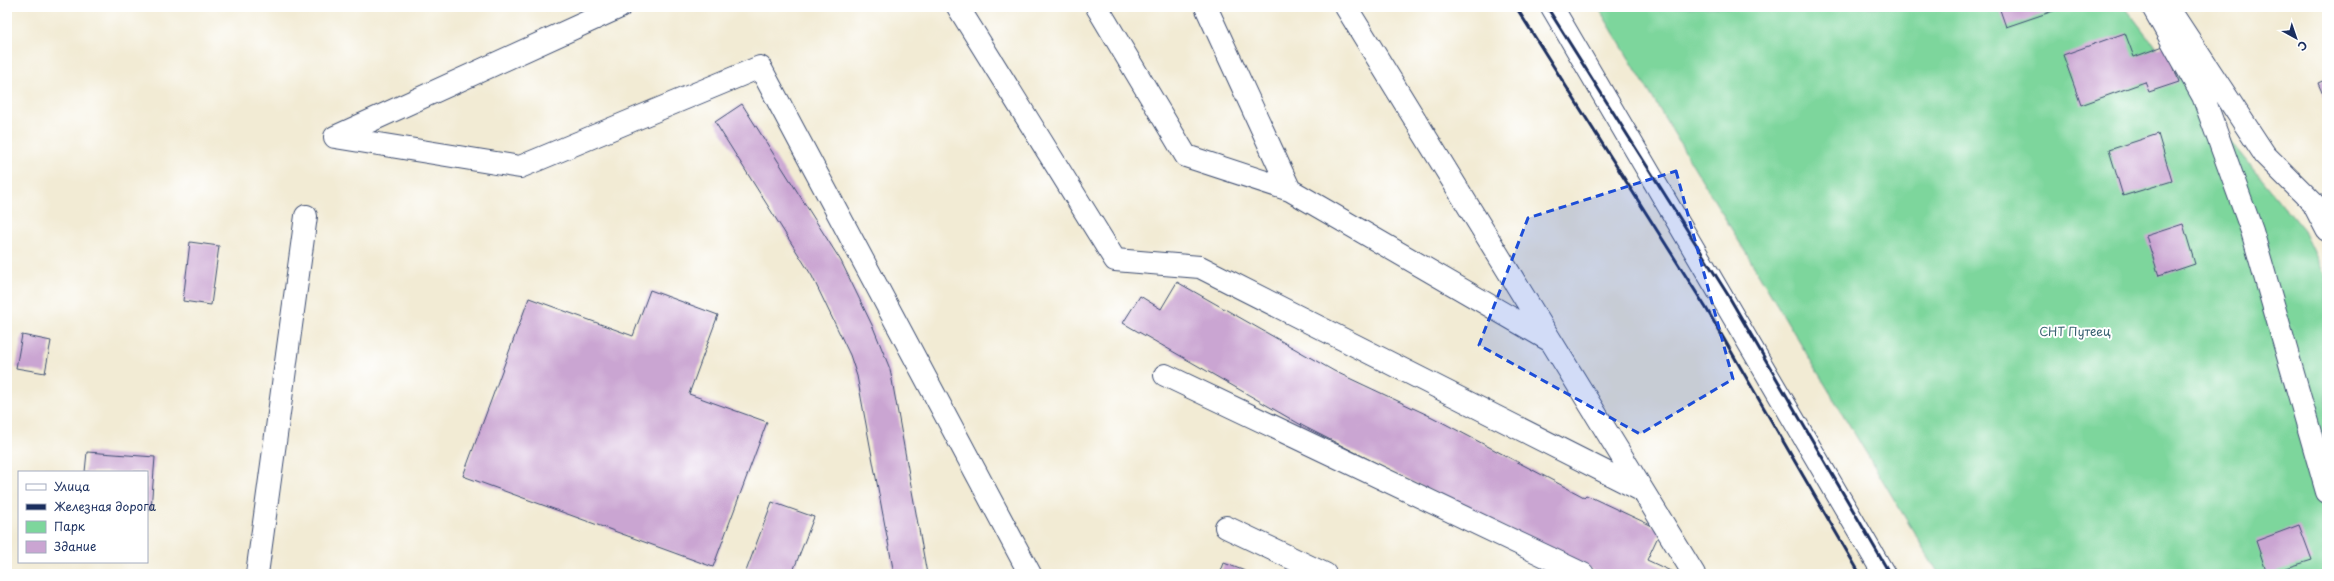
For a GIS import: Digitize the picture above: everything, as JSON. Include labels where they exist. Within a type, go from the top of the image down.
[{"type":"street","points":[[620,7],[335,137],[520,167],[760,67],[1030,574]]},
{"type":"street","points":[[958,7],[1115,260],[1200,267],[1643,491]]},
{"type":"street","points":[[1097,7],[1186,156],[1290,190],[1552,342]]},
{"type":"street","points":[[1206,7],[1290,190]]},
{"type":"street","points":[[1346,7],[1694,574]]},
{"type":"street","points":[[1552,7],[1884,574]]},
{"type":"street","points":[[2153,7],[2203,96],[2252,231],[2327,492]]},
{"type":"street","points":[[2168,7],[2265,155],[2320,200],[2327,230]]},
{"type":"street","points":[[257,574],[306,216]]},
{"type":"street","points":[[1165,375],[1583,574]]},
{"type":"street","points":[[1226,527],[1325,574]]},
{"type":"highlighted area","points":[[1676,171],[1733,379],[1640,434],[1479,345],[1528,218]]},
{"type":"green space","name":"СНТ Путеец","points":[[1598,7],[2125,7],[2163,57],[2304,231],[2327,280],[2327,574],[1939,574]]},
{"type":"building","points":[[1999,7],[2065,7],[2006,27]]},
{"type":"building","points":[[2125,33],[2134,57],[2166,45],[2179,82],[2149,92],[2145,82],[2081,105],[2063,55]]},
{"type":"building","points":[[2327,79],[2327,104],[2318,83]]},
{"type":"building","points":[[742,104],[841,261],[873,327],[890,369],[927,574],[894,574],[857,376],[850,355],[812,276],[715,122]]},
{"type":"building","points":[[2158,134],[2172,181],[2123,196],[2109,150]]},
{"type":"building","points":[[2183,224],[2195,264],[2159,276],[2146,236]]},
{"type":"building","points":[[190,242],[219,246],[211,305],[183,301]]},
{"type":"building","points":[[1177,282],[1334,371],[1432,417],[1584,497],[1586,495],[1661,530],[1647,560],[1677,574],[1601,574],[1554,553],[1303,426],[1123,323],[1140,296],[1161,309]]},
{"type":"building","points":[[650,290],[718,315],[689,394],[767,422],[713,567],[463,476],[529,298],[633,336]]},
{"type":"building","points":[[22,335],[51,341],[45,373],[16,368]]},
{"type":"building","points":[[87,452],[155,457],[151,509],[148,509],[148,471],[85,471]]},
{"type":"building","points":[[772,502],[814,517],[792,574],[745,574]]},
{"type":"building","points":[[2299,525],[2312,560],[2267,574],[2256,541]]},
{"type":"building","points":[[1224,563],[1253,574],[1220,574]]},
{"type":"railway","points":[[1516,7],[1706,308],[1860,574]]},
{"type":"railway","points":[[1547,7],[1728,295],[1890,574]]}]
